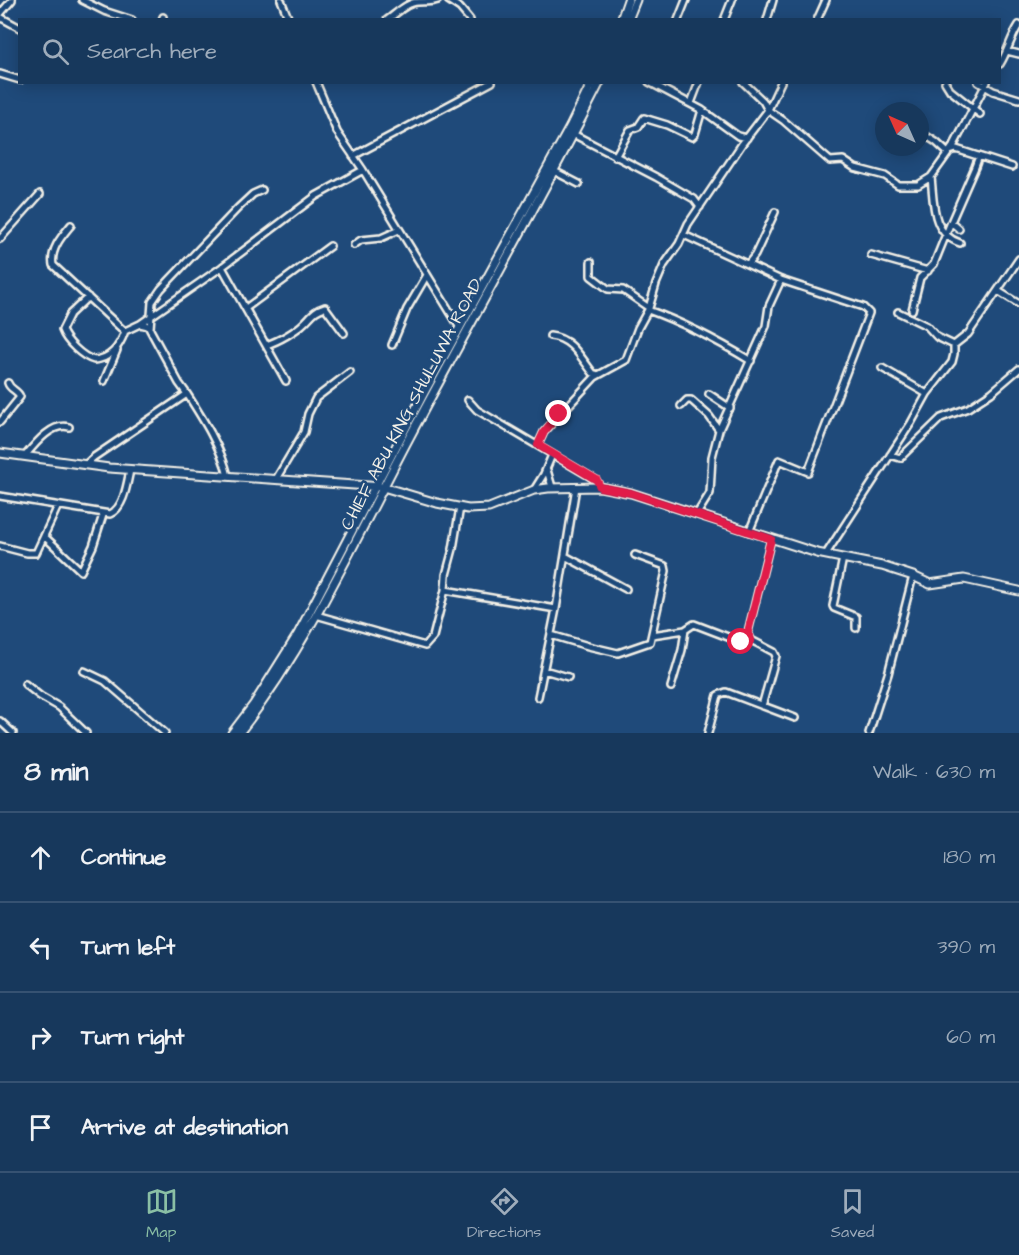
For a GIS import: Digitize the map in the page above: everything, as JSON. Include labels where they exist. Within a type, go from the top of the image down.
[{"type":"street","points":[[12,0],[0,16],[18,27]]},
{"type":"street","points":[[82,0],[104,11],[126,18]]},
{"type":"street","points":[[281,0],[288,18]]},
{"type":"street","points":[[390,18],[411,3],[430,4],[438,0]]},
{"type":"street","points":[[448,0],[460,8],[468,18]]},
{"type":"street","points":[[622,18],[628,0]]},
{"type":"street","points":[[629,18],[636,0]]},
{"type":"street","points":[[679,18],[686,0]]},
{"type":"street","points":[[725,18],[732,0]]},
{"type":"street","points":[[767,18],[773,0]]},
{"type":"street","points":[[818,18],[826,0]]},
{"type":"street","points":[[1019,25],[1004,53],[1019,54]]},
{"type":"street","points":[[0,74],[18,79]]},
{"type":"street","points":[[317,84],[337,132],[363,170],[460,328]]},
{"type":"street","points":[[353,156],[488,84]]},
{"type":"street","points":[[236,732],[298,634],[379,487],[460,328],[509,245],[591,84]]},
{"type":"street","name":"CHIEF ABU KING SHULUWA ROAD","points":[[236,732],[260,707],[316,615],[379,487],[509,245],[554,171],[599,84]]},
{"type":"street","points":[[653,84],[691,103],[738,136],[747,138]]},
{"type":"street","points":[[691,103],[698,84]]},
{"type":"street","points":[[745,84],[763,101],[768,110],[830,161],[843,160],[855,168],[885,176],[898,185],[918,185],[931,177],[975,108],[986,85],[1019,99]]},
{"type":"street","points":[[538,445],[544,432],[595,376],[626,360],[664,265],[742,144],[768,110],[780,84]]},
{"type":"street","points":[[946,84],[950,90],[980,114]]},
{"type":"street","points":[[615,157],[630,130],[638,128],[644,118],[667,125],[692,137],[702,110]]},
{"type":"street","points":[[573,134],[694,199],[700,207]]},
{"type":"street","points":[[738,136],[742,144]]},
{"type":"street","points":[[929,138],[948,152]]},
{"type":"street","points":[[948,152],[956,148],[1012,167]]},
{"type":"street","points":[[912,310],[920,278],[934,264],[979,156]]},
{"type":"street","points":[[104,381],[125,331],[140,324],[222,267],[316,196],[363,170]]},
{"type":"street","points":[[554,171],[579,184]]},
{"type":"street","points":[[931,177],[935,216],[946,236],[960,243]]},
{"type":"street","points":[[228,476],[226,466],[210,433],[164,358],[150,328],[150,317],[153,302],[161,289],[253,194],[262,190]]},
{"type":"street","points":[[0,239],[40,194]]},
{"type":"street","points":[[748,264],[755,255],[775,212]]},
{"type":"street","points":[[951,222],[958,229]]},
{"type":"street","points":[[71,225],[56,247],[52,262],[125,331]]},
{"type":"street","points":[[354,245],[361,240],[381,238],[399,230]]},
{"type":"street","points":[[684,235],[781,280],[863,307],[869,313],[808,472],[779,460],[749,532]]},
{"type":"street","points":[[246,308],[330,246]]},
{"type":"street","points":[[872,255],[928,270]]},
{"type":"street","points":[[954,345],[968,334],[1019,259]]},
{"type":"street","points":[[591,262],[591,274],[594,279],[608,289],[622,290],[648,309],[713,338],[751,361]]},
{"type":"street","points":[[222,267],[286,381]]},
{"type":"street","points":[[392,345],[407,309],[428,275]]},
{"type":"street","points":[[697,514],[710,493],[711,464],[719,430],[766,326],[769,306],[781,280]]},
{"type":"street","points":[[998,291],[1019,304]]},
{"type":"street","points":[[87,297],[67,319],[62,330],[64,336],[91,360],[106,357],[119,345]]},
{"type":"street","points":[[266,345],[299,327],[315,311],[325,307],[344,333]]},
{"type":"street","points":[[898,312],[927,326],[937,337],[954,345]]},
{"type":"street","points":[[140,324],[150,328]]},
{"type":"street","points":[[550,336],[561,338],[574,348],[595,376]]},
{"type":"street","points":[[826,554],[927,394],[952,362],[954,345]]},
{"type":"street","points":[[882,368],[927,394]]},
{"type":"street","points":[[890,455],[900,458],[941,418],[968,408],[991,393],[1019,369]]},
{"type":"street","points":[[276,479],[304,432],[316,398],[350,372]]},
{"type":"street","points":[[0,422],[21,397],[9,387],[8,383]]},
{"type":"street","points":[[86,465],[94,457],[187,394]]},
{"type":"street","points":[[709,394],[730,408]]},
{"type":"street","points":[[468,400],[477,410],[597,480],[600,487]]},
{"type":"street","points":[[681,406],[687,400],[691,400],[709,416],[719,430]]},
{"type":"street","points":[[25,456],[51,430],[62,426],[69,428]]},
{"type":"street","points":[[528,441],[544,432]]},
{"type":"street","points":[[0,453],[130,470],[379,487],[460,507],[489,508],[534,490],[552,487],[600,487],[631,493],[771,539],[882,566],[930,584],[964,579],[1019,591]]},
{"type":"street","points":[[534,490],[552,455]]},
{"type":"street","points":[[547,468],[552,487]]},
{"type":"street","points":[[0,495],[104,515],[112,514],[121,505],[130,470]]},
{"type":"street","points":[[538,697],[556,609],[576,486]]},
{"type":"street","points":[[0,546],[34,553],[38,551],[58,506]]},
{"type":"street","points":[[316,615],[425,646],[433,637],[445,590],[446,574],[460,507]]},
{"type":"street","points":[[45,537],[81,571],[104,515]]},
{"type":"street","points":[[751,640],[748,632],[771,539]]},
{"type":"street","points":[[551,635],[618,653],[650,642],[666,571],[664,566],[635,555]]},
{"type":"street","points":[[565,556],[626,590]]},
{"type":"street","points":[[843,558],[832,606],[856,617],[856,628]]},
{"type":"street","points":[[869,733],[888,674],[913,576]]},
{"type":"street","points":[[445,590],[556,609]]},
{"type":"street","points":[[652,635],[685,630],[694,624],[741,642],[751,640],[774,652],[776,656],[762,706]]},
{"type":"street","points":[[671,687],[682,650],[685,630]]},
{"type":"street","points":[[544,670],[568,677]]},
{"type":"street","points":[[84,671],[105,681],[165,733]]},
{"type":"street","points":[[26,684],[40,696],[59,707],[86,733]]},
{"type":"street","points":[[708,733],[718,695],[726,692],[795,718]]},
{"type":"street","points":[[0,721],[13,733]]},
{"type":"route","points":[[559,414],[544,432],[538,445],[597,480],[600,487],[631,493],[771,539],[748,632],[751,640],[741,642]]}]
